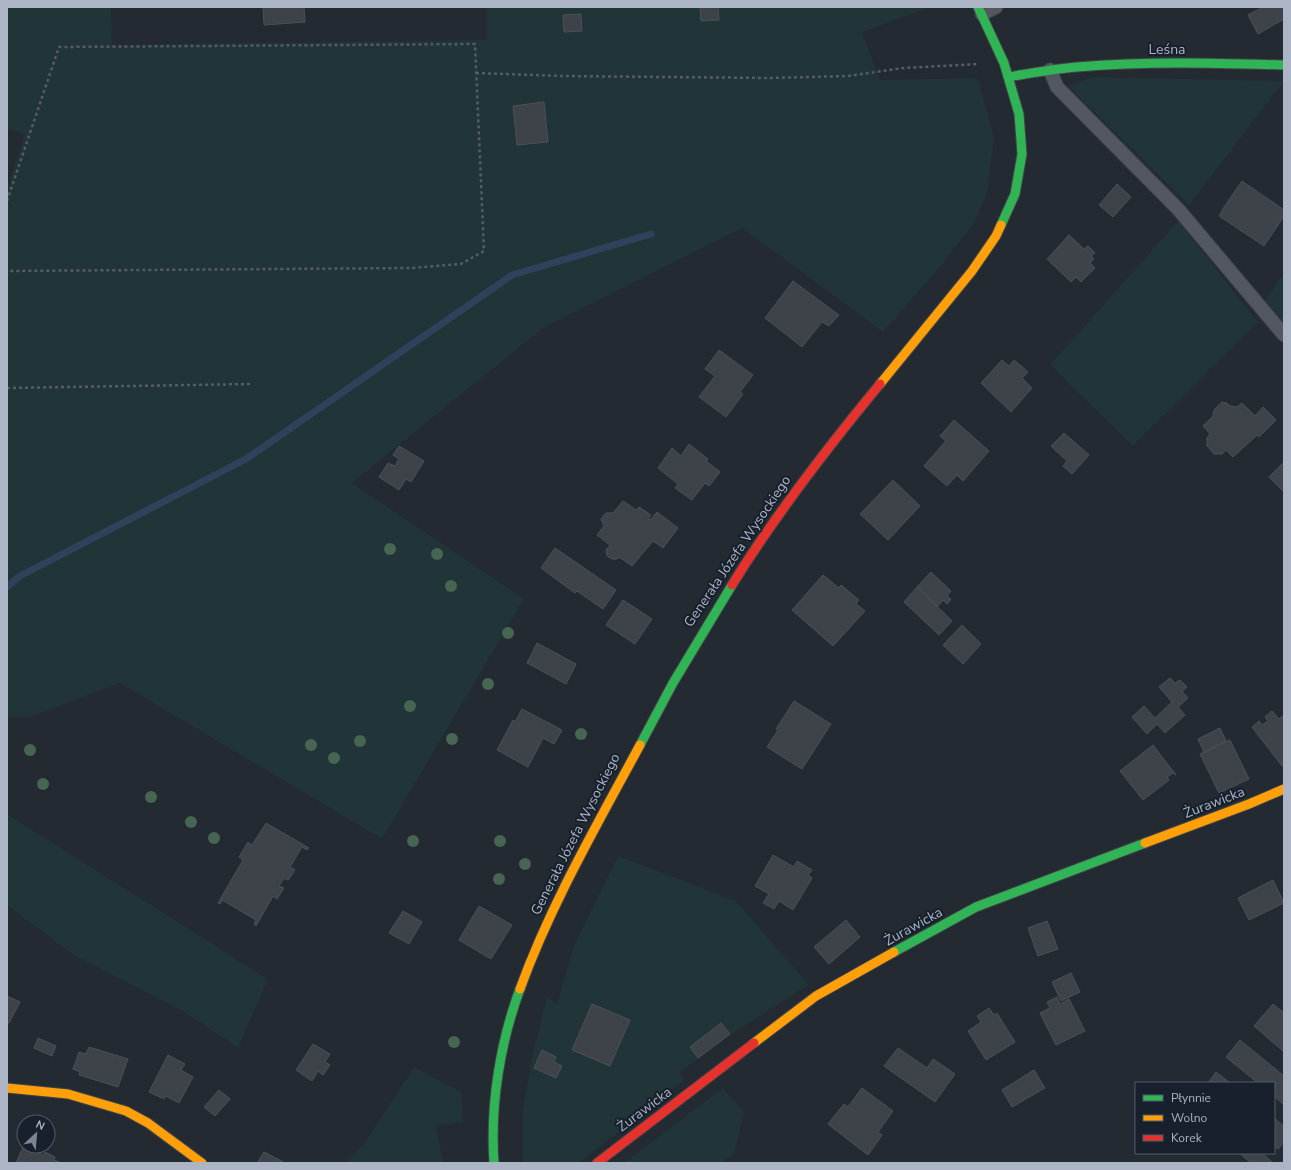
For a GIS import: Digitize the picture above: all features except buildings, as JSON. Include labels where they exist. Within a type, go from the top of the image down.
[{"type":"street","name":"Generała Józefa Wysockiego","points":[[494,1163],[493,1148],[495,1104],[501,1059],[514,1005],[531,958],[553,909],[673,683],[696,641],[731,584],[784,506],[877,387],[972,271],[996,236],[1015,194],[1022,154],[1019,114],[1004,63],[980,11]]},
{"type":"street","name":"Leśna","points":[[1008,77],[1092,65],[1168,62],[1284,65]]},
{"type":"street","name":"Żurawicka","points":[[597,1163],[816,996],[976,907],[1249,804],[1284,788]]},
{"type":"street","points":[[7,1088],[68,1094],[126,1111],[148,1123],[202,1163]]},
{"type":"lane","name":"Generała Józefa Wysockiego","points":[[980,11],[996,7]]},
{"type":"lane","points":[[1050,70],[1057,87],[1178,209],[1284,335]]},
{"type":"path","points":[[7,201],[59,47],[475,44],[484,251],[461,264],[413,268],[7,271]]},
{"type":"path","points":[[476,73],[563,76],[770,78],[848,76],[903,68],[1004,63]]},
{"type":"path","points":[[7,388],[250,384]]},
{"type":"green space","points":[[7,7],[111,7],[112,45],[487,40],[487,7],[931,7],[862,32],[880,80],[978,78],[994,138],[987,193],[974,223],[938,269],[883,332],[742,228],[543,328],[352,483],[524,599],[382,839],[120,683],[30,717],[7,717],[7,189],[25,135],[7,128]]},
{"type":"green space","points":[[1093,77],[1284,81],[1189,205],[1068,86]]},
{"type":"green space","points":[[1178,221],[1258,322],[1133,446],[1050,365]]},
{"type":"green space","points":[[1284,273],[1284,326],[1263,303]]},
{"type":"green space","points":[[7,814],[268,979],[238,1048],[181,1010],[75,956],[7,905]]},
{"type":"green space","points":[[618,856],[736,901],[809,985],[742,1027],[680,1072],[684,1080],[579,1163],[523,1163],[523,1109],[532,1057],[547,997],[557,1004],[575,943]]},
{"type":"green space","points":[[414,1067],[461,1092],[463,1122],[436,1126],[443,1163],[346,1163],[366,1141]]},
{"type":"green space","points":[[723,1088],[744,1112],[734,1154],[722,1163],[624,1163]]},
{"type":"waterway","points":[[7,587],[20,576],[246,459],[512,275],[651,234]]},
{"type":"traffic: fast","points":[[978,7],[1004,63],[1019,114],[1022,154],[1015,194],[1001,225]]},
{"type":"traffic: fast","points":[[1008,77],[1042,71],[1103,65],[1155,63],[1284,65]]},
{"type":"traffic: fast","points":[[640,745],[673,683],[732,585]]},
{"type":"traffic: fast","points":[[894,952],[976,907],[1145,843]]},
{"type":"traffic: fast","points":[[494,1163],[493,1141],[495,1097],[498,1074],[507,1031],[520,989]]},
{"type":"traffic: slow","points":[[880,384],[972,271],[996,236],[1001,225]]},
{"type":"traffic: slow","points":[[520,989],[532,957],[560,896],[640,745]]},
{"type":"traffic: slow","points":[[1145,843],[1249,804],[1284,789]]},
{"type":"traffic: slow","points":[[754,1043],[816,996],[894,952]]},
{"type":"traffic: slow","points":[[7,1088],[68,1094],[126,1111],[148,1123],[202,1163]]},
{"type":"traffic: jam","points":[[732,585],[784,507],[841,432],[880,384]]},
{"type":"traffic: jam","points":[[597,1163],[754,1043]]}]
